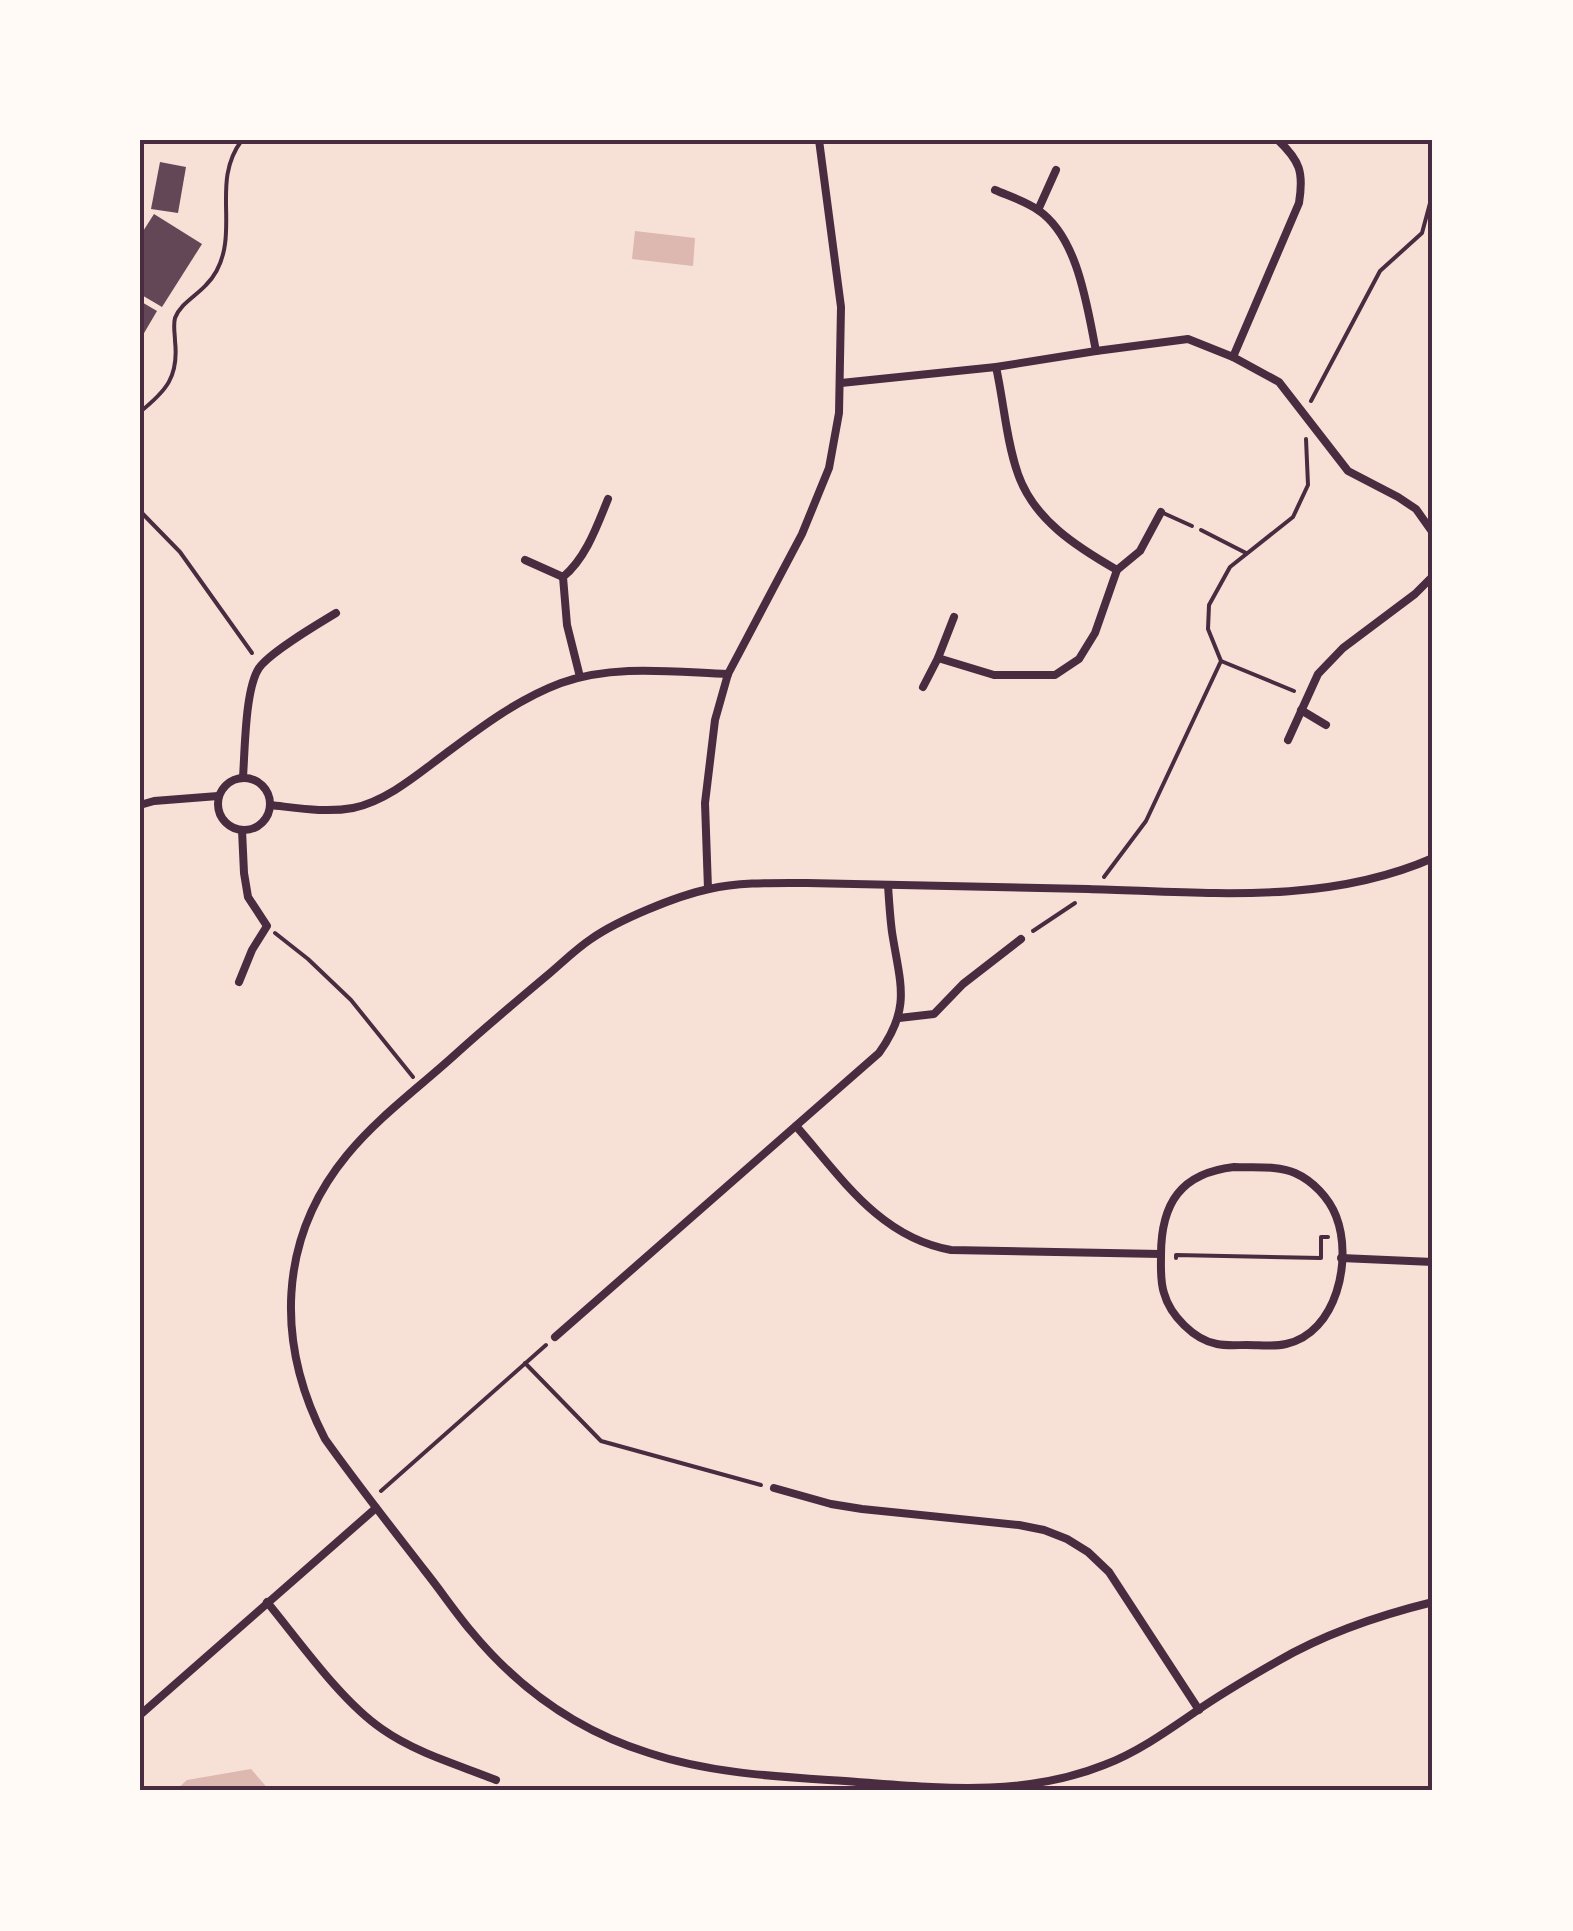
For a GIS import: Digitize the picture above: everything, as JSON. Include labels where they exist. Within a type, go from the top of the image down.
[{"type":"street","points":[[708,889],[705,802],[716,720],[728,674],[802,534],[829,468],[839,412],[841,307],[819,140]]},
{"type":"street","points":[[1233,357],[1299,203],[1300,166],[1278,140]]},
{"type":"street","points":[[1038,210],[1056,170]]},
{"type":"street","points":[[995,190],[1038,210],[1062,232],[1085,294],[1096,350]]},
{"type":"street","points":[[841,383],[996,368],[1188,339],[1233,357],[1278,382],[1348,470],[1407,503],[1433,533]]},
{"type":"street","points":[[996,368],[1018,477],[1036,508],[1059,532],[1116,570]]},
{"type":"street","points":[[563,577],[584,551],[608,499]]},
{"type":"street","points":[[938,658],[994,675],[1055,674],[1079,659],[1095,633],[1116,570],[1140,551],[1161,512]]},
{"type":"street","points":[[525,560],[563,577]]},
{"type":"street","points":[[1288,740],[1318,674],[1342,648],[1433,576]]},
{"type":"street","points":[[563,577],[567,625],[580,678]]},
{"type":"street","points":[[242,777],[250,698],[260,665],[336,613]]},
{"type":"street","points":[[923,687],[954,618]]},
{"type":"street","points":[[270,805],[330,810],[357,807],[390,793],[517,704],[580,678],[649,671],[728,674]]},
{"type":"street","points":[[1302,710],[1326,724]]},
{"type":"street","points":[[242,777],[256,781],[265,788],[270,805],[266,818],[259,825],[234,828],[220,814],[218,796],[226,784],[242,777]]},
{"type":"street","points":[[140,806],[218,796]]},
{"type":"street","points":[[239,982],[252,950],[268,926],[248,897],[242,830]]},
{"type":"street","points":[[1433,858],[1382,877],[1312,890],[1260,893],[756,884],[708,889],[639,914],[591,939],[360,1140],[321,1192],[300,1246],[292,1290],[293,1350],[310,1408],[325,1438],[472,1632],[510,1673],[566,1716],[623,1745],[682,1762],[806,1778],[986,1790],[1050,1780],[1104,1765],[1167,1732],[1278,1661],[1319,1640],[1390,1613],[1433,1602]]},
{"type":"street","points":[[554,1337],[879,1053],[899,1018],[902,999],[888,885]]},
{"type":"street","points":[[899,1018],[934,1014],[952,993],[1021,939]]},
{"type":"street","points":[[796,1126],[870,1210],[920,1243],[951,1250],[1161,1254]]},
{"type":"street","points":[[1234,1167],[1281,1169],[1306,1180],[1330,1204],[1340,1228],[1342,1258],[1338,1292],[1322,1320],[1288,1344],[1268,1346],[1216,1344],[1192,1332],[1164,1297],[1161,1254],[1162,1226],[1172,1200],[1202,1174],[1234,1167]]},
{"type":"street","points":[[1342,1258],[1433,1262]]},
{"type":"street","points":[[774,1488],[831,1504],[1019,1525],[1067,1539],[1109,1572],[1198,1710]]},
{"type":"street","points":[[140,1715],[373,1504]]},
{"type":"street","points":[[267,1602],[369,1720],[401,1742],[496,1780]]},
{"type":"street","points":[[804,1791],[806,1778]]},
{"type":"lane","points":[[1161,512],[1192,526]]},
{"type":"path","points":[[140,412],[167,388],[174,372],[175,317],[208,284],[221,262],[226,242],[224,203],[231,161],[242,140]]},
{"type":"path","points":[[1308,696],[1221,661],[1208,628],[1209,605],[1230,567],[1294,517],[1308,485],[1304,415],[1380,271],[1422,233],[1433,192]]},
{"type":"path","points":[[140,511],[180,552],[260,665]]},
{"type":"path","points":[[1192,526],[1247,553]]},
{"type":"path","points":[[1021,939],[1095,890],[1146,821],[1221,661]]},
{"type":"path","points":[[268,926],[351,1000],[421,1086]]},
{"type":"path","points":[[1161,1272],[1176,1272],[1176,1255],[1321,1258],[1321,1237],[1341,1238]]},
{"type":"path","points":[[373,1504],[554,1337]]},
{"type":"path","points":[[526,1363],[601,1442],[774,1488]]},
{"type":"shaded area","points":[[635,231],[695,238],[693,266],[632,259]]},
{"type":"shaded area","points":[[251,1769],[270,1791],[175,1791],[187,1780]]},
{"type":"building","points":[[160,162],[186,167],[178,213],[151,209]]},
{"type":"building","points":[[154,214],[202,244],[162,307],[140,294],[140,236]]},
{"type":"building","points":[[140,301],[157,311],[140,340]]}]
